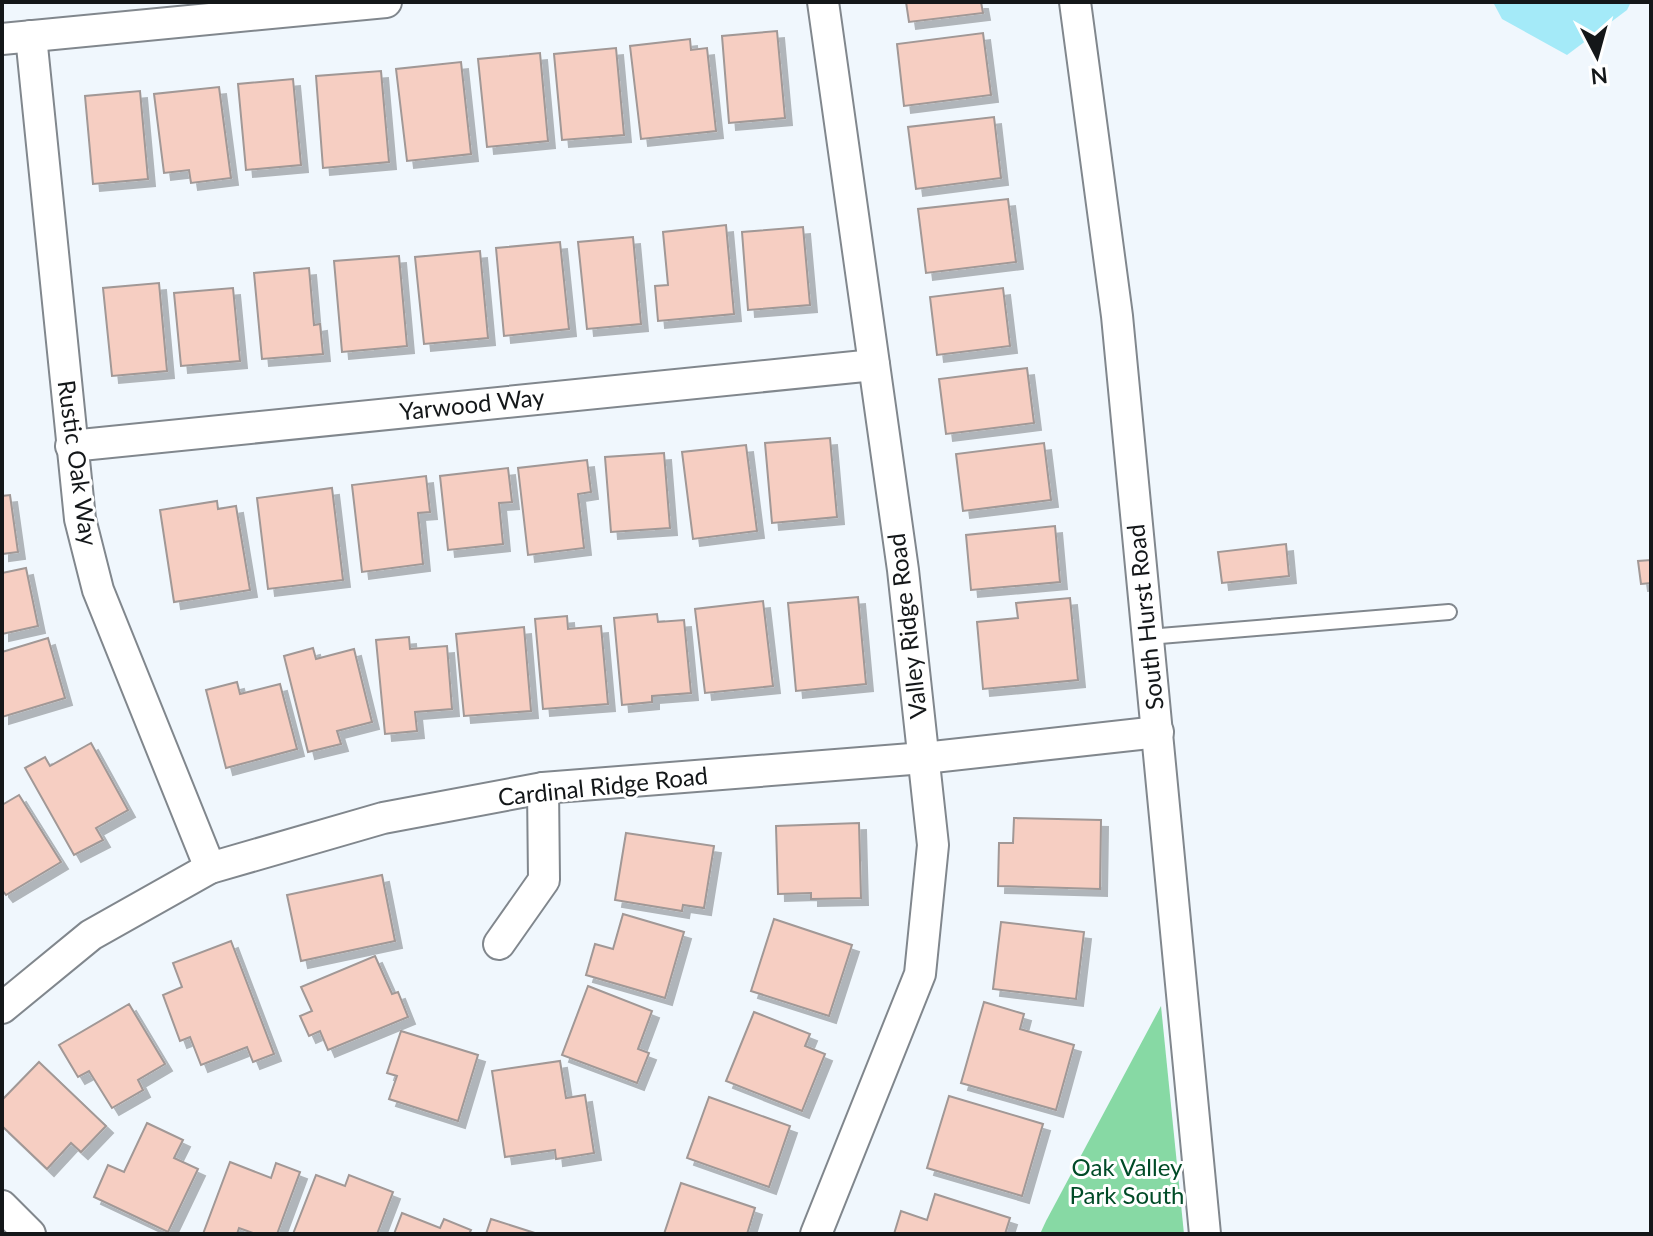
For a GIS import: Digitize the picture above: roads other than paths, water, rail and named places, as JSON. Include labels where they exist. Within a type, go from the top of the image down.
[{"type":"street","points":[[16,38],[386,2]]},
{"type":"street","name":"Valley Ridge Road","points":[[816,1234],[920,974],[933,845],[874,365],[823,2]]},
{"type":"street","name":"South Hurst Road","points":[[1075,2],[1117,316],[1205,1234]]},
{"type":"street","name":"Rustic Oak Way","points":[[16,38],[80,519],[98,590],[210,868]]},
{"type":"street","name":"Yarwood Way","points":[[71,446],[874,365]]},
{"type":"street","name":"Cardinal Ridge Road","points":[[2,1008],[91,935],[210,868],[383,818],[543,788],[924,758],[1158,732]]},
{"type":"street","points":[[499,944],[544,880],[543,788]]},
{"type":"street","points":[[2,1206],[30,1234]]},
{"type":"lane","points":[[1148,637],[1449,612]]},
{"type":"water","points":[[1493,2],[1631,2],[1627,10],[1567,55],[1502,19]]},
{"type":"park label","name":"Oak Valley Park South","points":[[1127,1182]]}]
